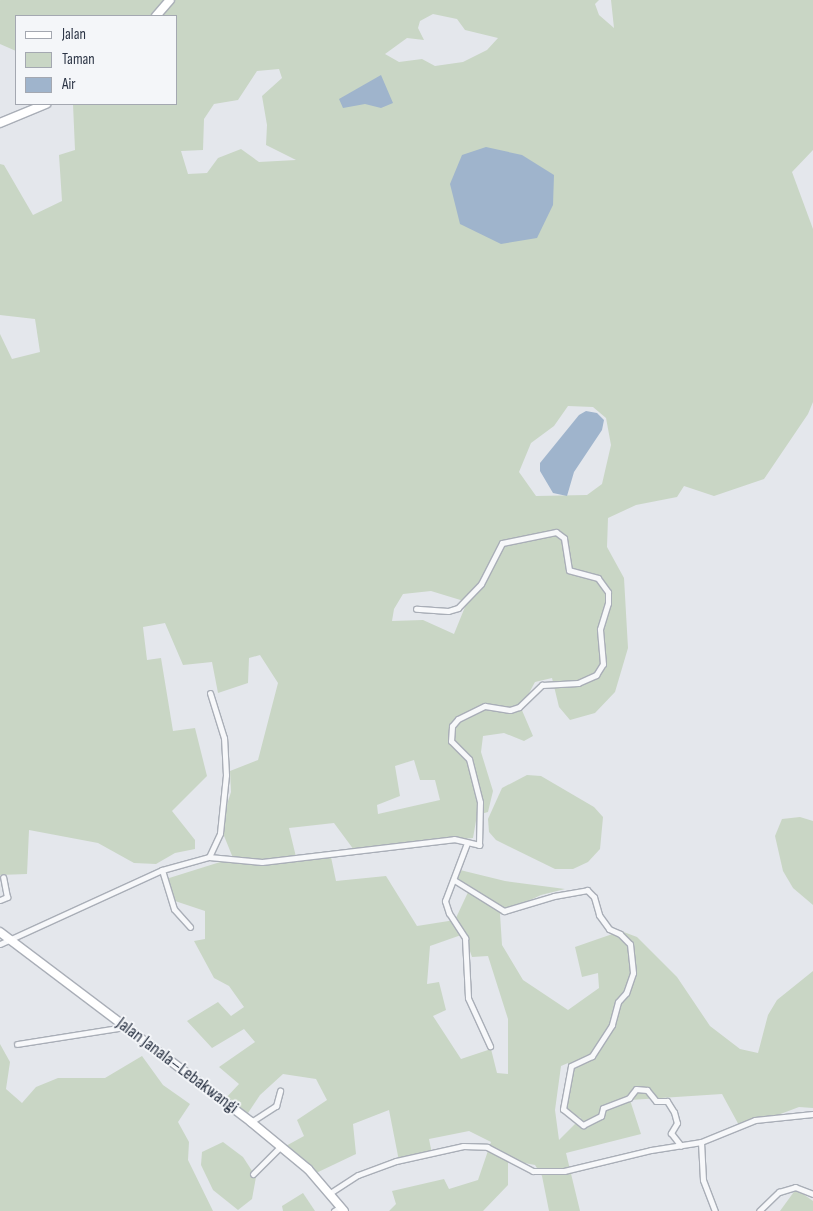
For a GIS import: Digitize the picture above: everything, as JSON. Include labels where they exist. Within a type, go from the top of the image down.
[{"type":"main road","points":[[157,15],[170,0]]},
{"type":"main road","points":[[0,123],[44,105]]},
{"type":"main road","name":"Jalan Janala–Lebakwangi","points":[[0,932],[251,1122],[280,1146],[330,1193],[340,1210]]},
{"type":"street","points":[[0,944],[8,938],[162,870],[209,857],[281,861],[445,839],[479,845],[480,802],[469,759],[451,741],[452,726],[458,719],[485,706],[510,710],[519,707],[542,685],[578,682],[596,675],[603,664],[600,629],[608,604],[608,592],[598,578],[569,570],[564,538],[556,532],[502,543],[481,584],[458,608],[448,611],[416,609]]},
{"type":"street","points":[[209,857],[220,833],[226,783],[224,738],[210,693]]},
{"type":"street","points":[[467,842],[454,880],[446,893],[446,905],[465,938],[468,998],[490,1046]]},
{"type":"street","points":[[162,870],[174,909],[190,927]]},
{"type":"street","points":[[0,900],[7,897],[3,877]]},
{"type":"street","points":[[454,880],[504,911],[554,896],[587,890],[594,897],[599,915],[609,929],[620,934],[630,944],[634,972],[626,994],[618,1002],[612,1025],[592,1056],[571,1066],[563,1109],[583,1125],[601,1116],[603,1108],[629,1098],[636,1089],[648,1090],[656,1101],[667,1101],[674,1112],[677,1123],[671,1133],[681,1146]]},
{"type":"street","points":[[17,1044],[124,1027]]},
{"type":"street","points":[[251,1122],[276,1106],[280,1091]]},
{"type":"street","points":[[330,1193],[358,1175],[396,1161],[463,1146],[487,1147],[533,1171],[548,1172],[701,1142],[755,1120],[813,1114]]},
{"type":"street","points":[[701,1142],[703,1180],[715,1211]]},
{"type":"street","points":[[253,1174],[280,1146]]},
{"type":"street","points":[[759,1211],[779,1192],[795,1187],[813,1194]]},
{"type":"green space","points":[[0,0],[599,0],[595,4],[599,15],[614,28],[611,0],[813,0],[813,150],[792,172],[813,229],[813,402],[808,414],[764,479],[714,496],[684,486],[677,497],[636,505],[608,518],[607,547],[624,578],[628,648],[615,692],[595,713],[570,720],[559,707],[552,678],[535,682],[521,708],[533,736],[524,741],[504,733],[483,736],[481,752],[493,791],[488,812],[477,815],[473,838],[354,850],[334,823],[289,828],[297,861],[331,857],[336,881],[386,876],[417,926],[455,920],[470,888],[457,878],[460,870],[505,881],[565,889],[541,895],[500,914],[502,945],[523,980],[568,1010],[599,988],[598,973],[582,977],[575,947],[621,931],[637,937],[677,977],[710,1026],[740,1049],[758,1053],[768,1015],[777,1000],[813,971],[813,1108],[799,1107],[741,1129],[722,1094],[630,1100],[641,1134],[566,1153],[580,1211],[549,1211],[542,1176],[535,1165],[508,1160],[508,1185],[483,1211],[389,1211],[396,1204],[392,1191],[444,1179],[449,1189],[478,1180],[491,1142],[469,1131],[429,1139],[432,1154],[399,1161],[389,1110],[353,1124],[356,1154],[314,1174],[284,1147],[304,1136],[297,1120],[327,1100],[316,1079],[283,1074],[260,1095],[246,1116],[225,1099],[239,1084],[219,1067],[255,1042],[244,1029],[212,1048],[187,1021],[218,1002],[231,1016],[244,1007],[229,986],[214,978],[194,941],[205,939],[205,911],[175,901],[166,879],[233,858],[220,826],[231,792],[230,771],[258,760],[278,683],[260,655],[249,658],[248,683],[218,693],[212,662],[183,665],[165,623],[143,627],[147,660],[161,658],[173,731],[195,728],[207,776],[172,811],[195,840],[195,849],[175,853],[156,864],[134,863],[98,843],[29,830],[27,874],[0,875],[0,334],[12,359],[40,352],[35,319],[0,315],[0,164],[4,165],[33,215],[62,201],[59,155],[75,150],[73,105],[178,105],[178,15],[15,15],[15,51],[0,44]],"holes":[[[433,14],[457,19],[465,30],[498,38],[487,50],[463,62],[435,66],[422,59],[399,62],[385,54],[407,38],[424,40],[418,28],[420,21]],[[279,69],[282,78],[262,96],[267,125],[266,145],[296,160],[259,162],[241,149],[218,158],[207,173],[188,174],[181,151],[203,150],[204,119],[214,104],[238,100],[257,71]],[[568,406],[593,407],[606,418],[611,445],[602,484],[587,495],[536,496],[519,472],[531,443],[554,426]],[[431,591],[467,602],[454,634],[423,620],[392,621],[394,609],[403,594]],[[414,760],[420,780],[435,780],[440,800],[378,814],[377,805],[400,796],[395,766]],[[464,934],[472,957],[488,956],[508,1019],[508,1074],[497,1073],[491,1049],[461,1059],[433,1016],[446,1010],[439,982],[427,984],[430,946]],[[568,1063],[566,1111],[581,1118],[559,1140],[555,1110],[561,1066]]]},
{"type":"green space","points":[[527,775],[541,776],[594,807],[603,817],[600,849],[588,862],[573,869],[555,869],[496,840],[489,832],[488,819],[502,788]]},
{"type":"green space","points":[[800,817],[813,821],[813,905],[793,888],[783,871],[775,836],[782,819]]},
{"type":"green space","points":[[0,1044],[10,1062],[6,1089],[22,1103],[36,1087],[58,1078],[105,1078],[142,1056],[163,1085],[190,1104],[178,1122],[189,1142],[188,1160],[213,1211],[0,1211]]},
{"type":"green space","points":[[223,1142],[243,1157],[256,1177],[252,1199],[238,1210],[213,1190],[201,1165],[202,1152]]},
{"type":"green space","points":[[796,1189],[813,1201],[813,1211],[780,1211]]},
{"type":"green space","points":[[303,1193],[315,1211],[283,1211],[282,1206]]},
{"type":"water","points":[[381,75],[393,103],[381,108],[365,104],[343,108],[339,99]]},
{"type":"water","points":[[486,147],[522,155],[554,175],[553,205],[537,238],[501,244],[460,224],[450,184],[462,155]]},
{"type":"water","points":[[586,411],[597,413],[604,420],[602,430],[574,472],[567,496],[553,493],[540,471],[540,463],[579,415]]}]
